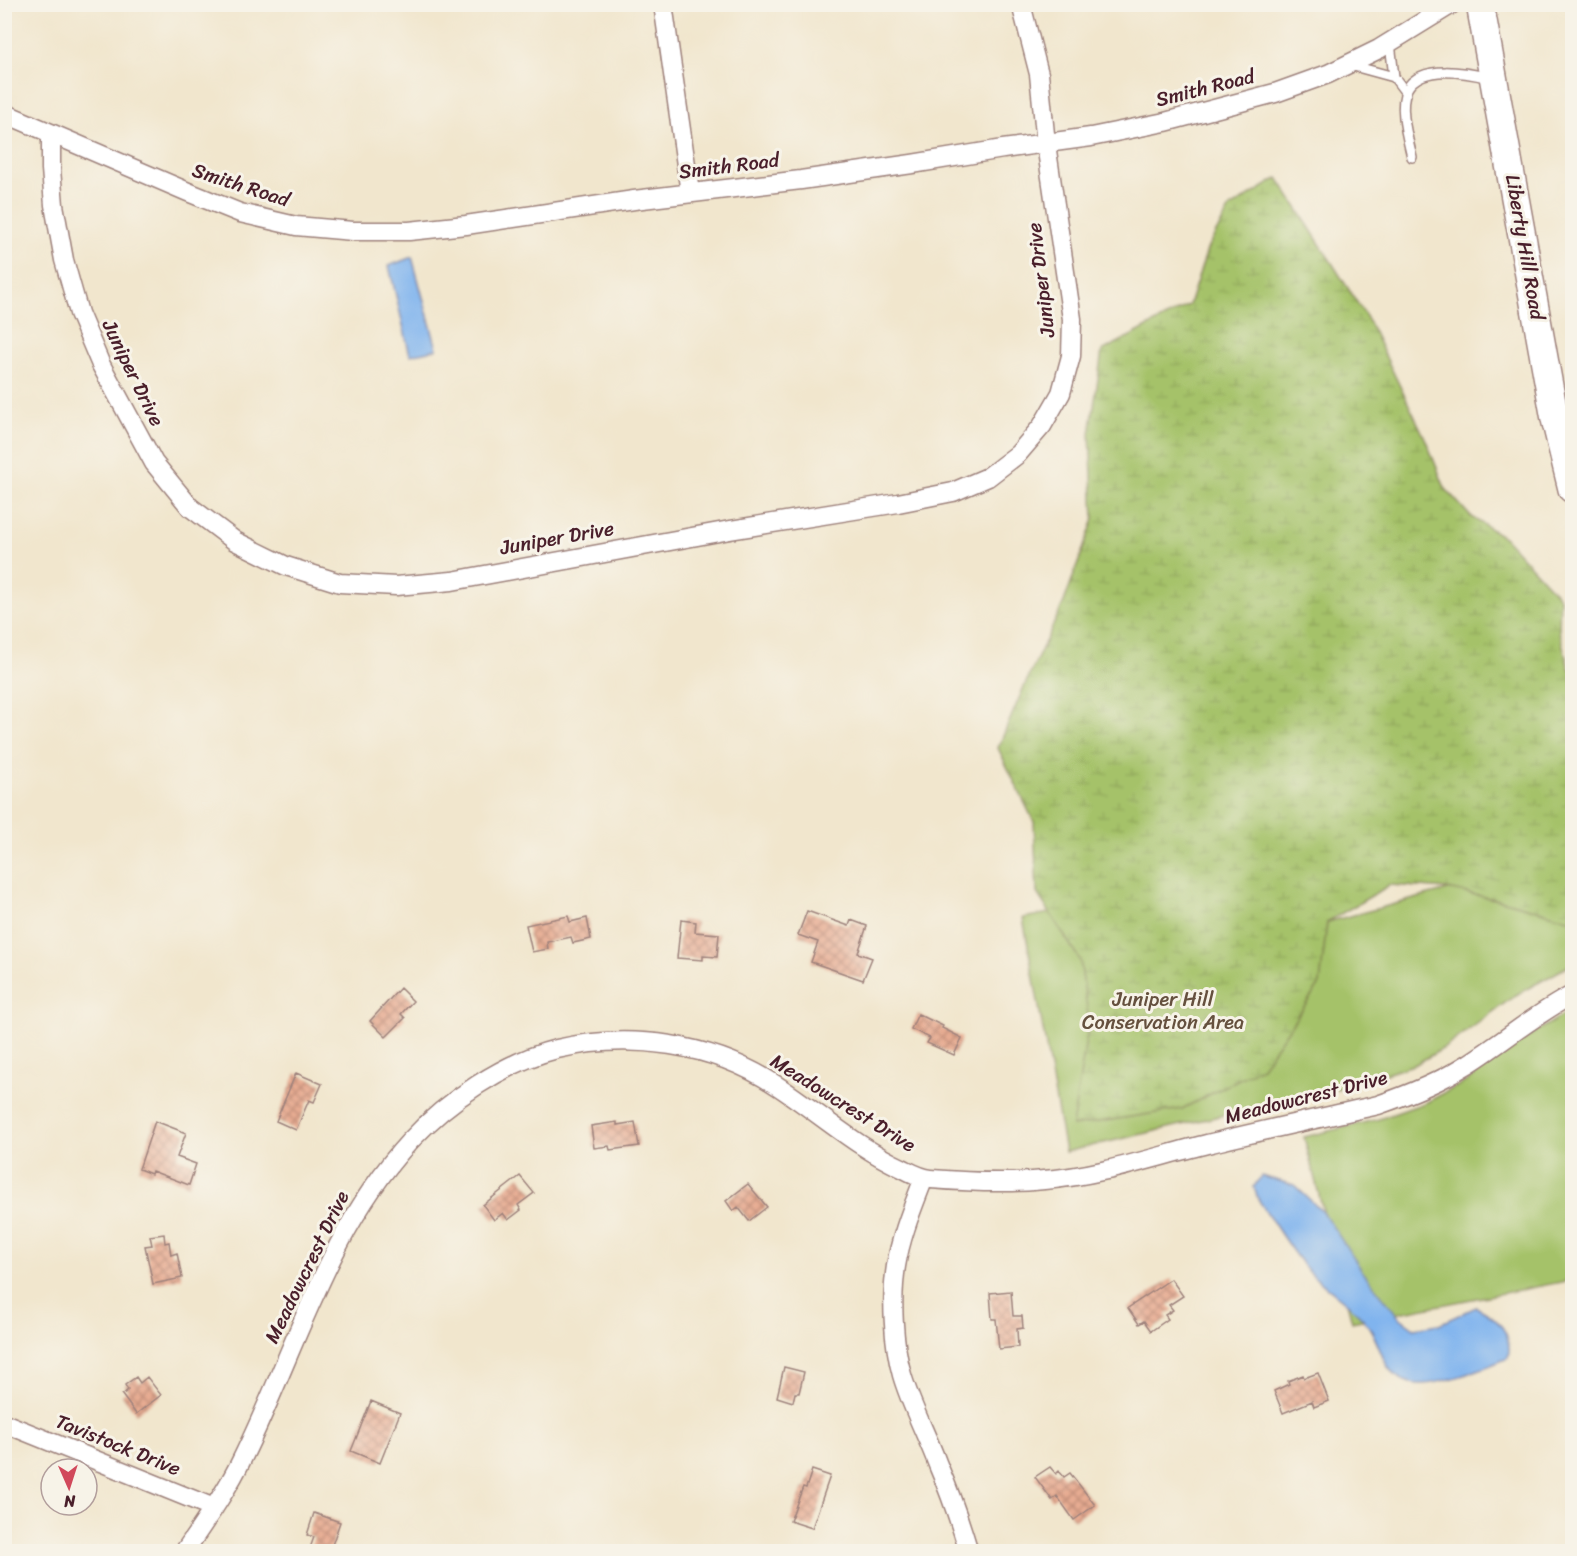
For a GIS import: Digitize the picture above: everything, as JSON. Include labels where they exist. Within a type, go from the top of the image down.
[{"type":"street","points":[[663,4],[690,193]]},
{"type":"street","name":"Juniper Drive","points":[[51,134],[54,206],[64,260],[79,313],[101,365],[154,464],[190,507],[235,541],[286,566],[340,583],[396,586],[452,581],[729,530],[954,492],[988,477],[1018,454],[1042,426],[1061,393],[1071,356],[1072,318],[1046,144],[1039,74],[1021,4]]},
{"type":"street","name":"Smith Road","points":[[4,113],[240,213],[296,226],[352,231],[409,231],[801,180],[1091,137],[1220,108],[1275,93],[1328,74],[1390,43],[1452,4]]},
{"type":"street","name":"Liberty Hill Road","points":[[1480,4],[1555,419],[1572,489]]},
{"type":"street","name":"Meadowcrest Drive","points":[[184,1551],[214,1508],[244,1456],[319,1284],[373,1186],[412,1140],[454,1100],[502,1070],[555,1050],[608,1042],[668,1043],[705,1052],[771,1082],[862,1146],[924,1179],[989,1182],[1046,1180],[1102,1170],[1378,1105],[1413,1093],[1464,1067],[1525,1023],[1572,995]]},
{"type":"street","points":[[924,1179],[904,1230],[896,1267],[894,1285],[896,1340],[906,1385],[938,1463],[969,1551]]},
{"type":"street","name":"Tavistock Drive","points":[[4,1423],[214,1508]]},
{"type":"lane","points":[[1390,43],[1394,77],[1406,93]]},
{"type":"lane","points":[[1349,64],[1394,77]]},
{"type":"lane","points":[[1412,157],[1404,108],[1408,87],[1414,81],[1434,73],[1470,73],[1495,79]]},
{"type":"green space","points":[[1278,178],[1367,318],[1425,438],[1445,488],[1471,517],[1504,537],[1560,598],[1559,631],[1569,668],[1572,671],[1572,920],[1509,902],[1447,889],[1390,885],[1327,922],[1320,984],[1262,1067],[1182,1109],[1072,1126],[1089,1022],[1080,960],[1037,893],[1034,822],[998,748],[1064,602],[1094,519],[1090,434],[1102,351],[1189,305],[1208,247],[1230,208]]},
{"type":"green space","name":"Juniper Hill Conservation Area","points":[[1572,857],[1572,964],[1516,995],[1444,1048],[1416,1064],[1353,1085],[1065,1152],[1023,918],[1270,871],[1282,934]]},
{"type":"green space","points":[[1572,1010],[1572,1280],[1352,1322],[1304,1137],[1379,1119],[1427,1102],[1465,1082],[1538,1030]]},
{"type":"water","points":[[412,257],[437,349],[410,355],[389,266]]},
{"type":"water","points":[[1261,1176],[1294,1185],[1323,1212],[1363,1272],[1399,1317],[1414,1328],[1439,1324],[1476,1307],[1491,1316],[1502,1327],[1508,1341],[1508,1358],[1460,1376],[1433,1383],[1411,1383],[1394,1374],[1384,1360],[1374,1335],[1363,1319],[1312,1275],[1286,1242],[1258,1199],[1254,1187]]},
{"type":"building","points":[[807,911],[849,926],[851,920],[867,926],[858,953],[872,958],[863,980],[811,962],[818,942],[798,935]]},
{"type":"building","points":[[568,916],[570,922],[587,918],[591,939],[573,943],[571,937],[547,942],[548,949],[532,952],[526,925]]},
{"type":"building","points":[[681,920],[696,922],[695,932],[719,934],[717,957],[703,956],[703,960],[677,958]]},
{"type":"building","points":[[400,988],[413,1001],[401,1014],[405,1018],[386,1037],[370,1021]]},
{"type":"building","points":[[918,1014],[962,1038],[954,1055],[927,1043],[930,1038],[911,1029]]},
{"type":"building","points":[[296,1073],[322,1084],[314,1102],[309,1100],[296,1130],[276,1121]]},
{"type":"building","points":[[155,1121],[186,1133],[177,1157],[196,1164],[189,1185],[152,1171],[151,1174],[139,1169]]},
{"type":"building","points":[[617,1122],[617,1125],[635,1122],[639,1146],[610,1150],[609,1146],[594,1148],[591,1126]]},
{"type":"building","points":[[520,1176],[534,1193],[518,1205],[521,1210],[508,1220],[503,1213],[494,1220],[483,1205]]},
{"type":"building","points":[[748,1184],[767,1207],[749,1221],[738,1207],[733,1211],[726,1201]]},
{"type":"building","points":[[164,1234],[165,1243],[169,1242],[171,1255],[177,1253],[182,1278],[153,1284],[145,1246],[152,1245],[150,1236]]},
{"type":"building","points":[[1171,1279],[1183,1296],[1169,1305],[1173,1310],[1165,1315],[1168,1319],[1151,1331],[1144,1321],[1139,1324],[1128,1308]]},
{"type":"building","points":[[1011,1291],[1013,1316],[1022,1316],[1023,1328],[1017,1329],[1018,1347],[999,1349],[996,1319],[992,1319],[990,1293]]},
{"type":"building","points":[[784,1367],[804,1372],[799,1393],[795,1393],[793,1402],[777,1397]]},
{"type":"building","points":[[1318,1373],[1329,1401],[1314,1407],[1312,1401],[1283,1413],[1274,1391],[1289,1384],[1288,1381],[1303,1375],[1304,1378]]},
{"type":"building","points":[[136,1377],[140,1383],[147,1377],[161,1395],[136,1414],[122,1395],[128,1390],[125,1385]]},
{"type":"building","points":[[371,1401],[400,1413],[380,1463],[351,1451]]},
{"type":"building","points":[[1050,1467],[1056,1474],[1059,1471],[1064,1477],[1070,1473],[1095,1505],[1074,1520],[1057,1496],[1052,1500],[1035,1477]]},
{"type":"building","points":[[812,1470],[830,1476],[812,1528],[790,1521]]},
{"type":"building","points":[[314,1513],[340,1522],[330,1551],[309,1551],[314,1537],[307,1535]]}]
